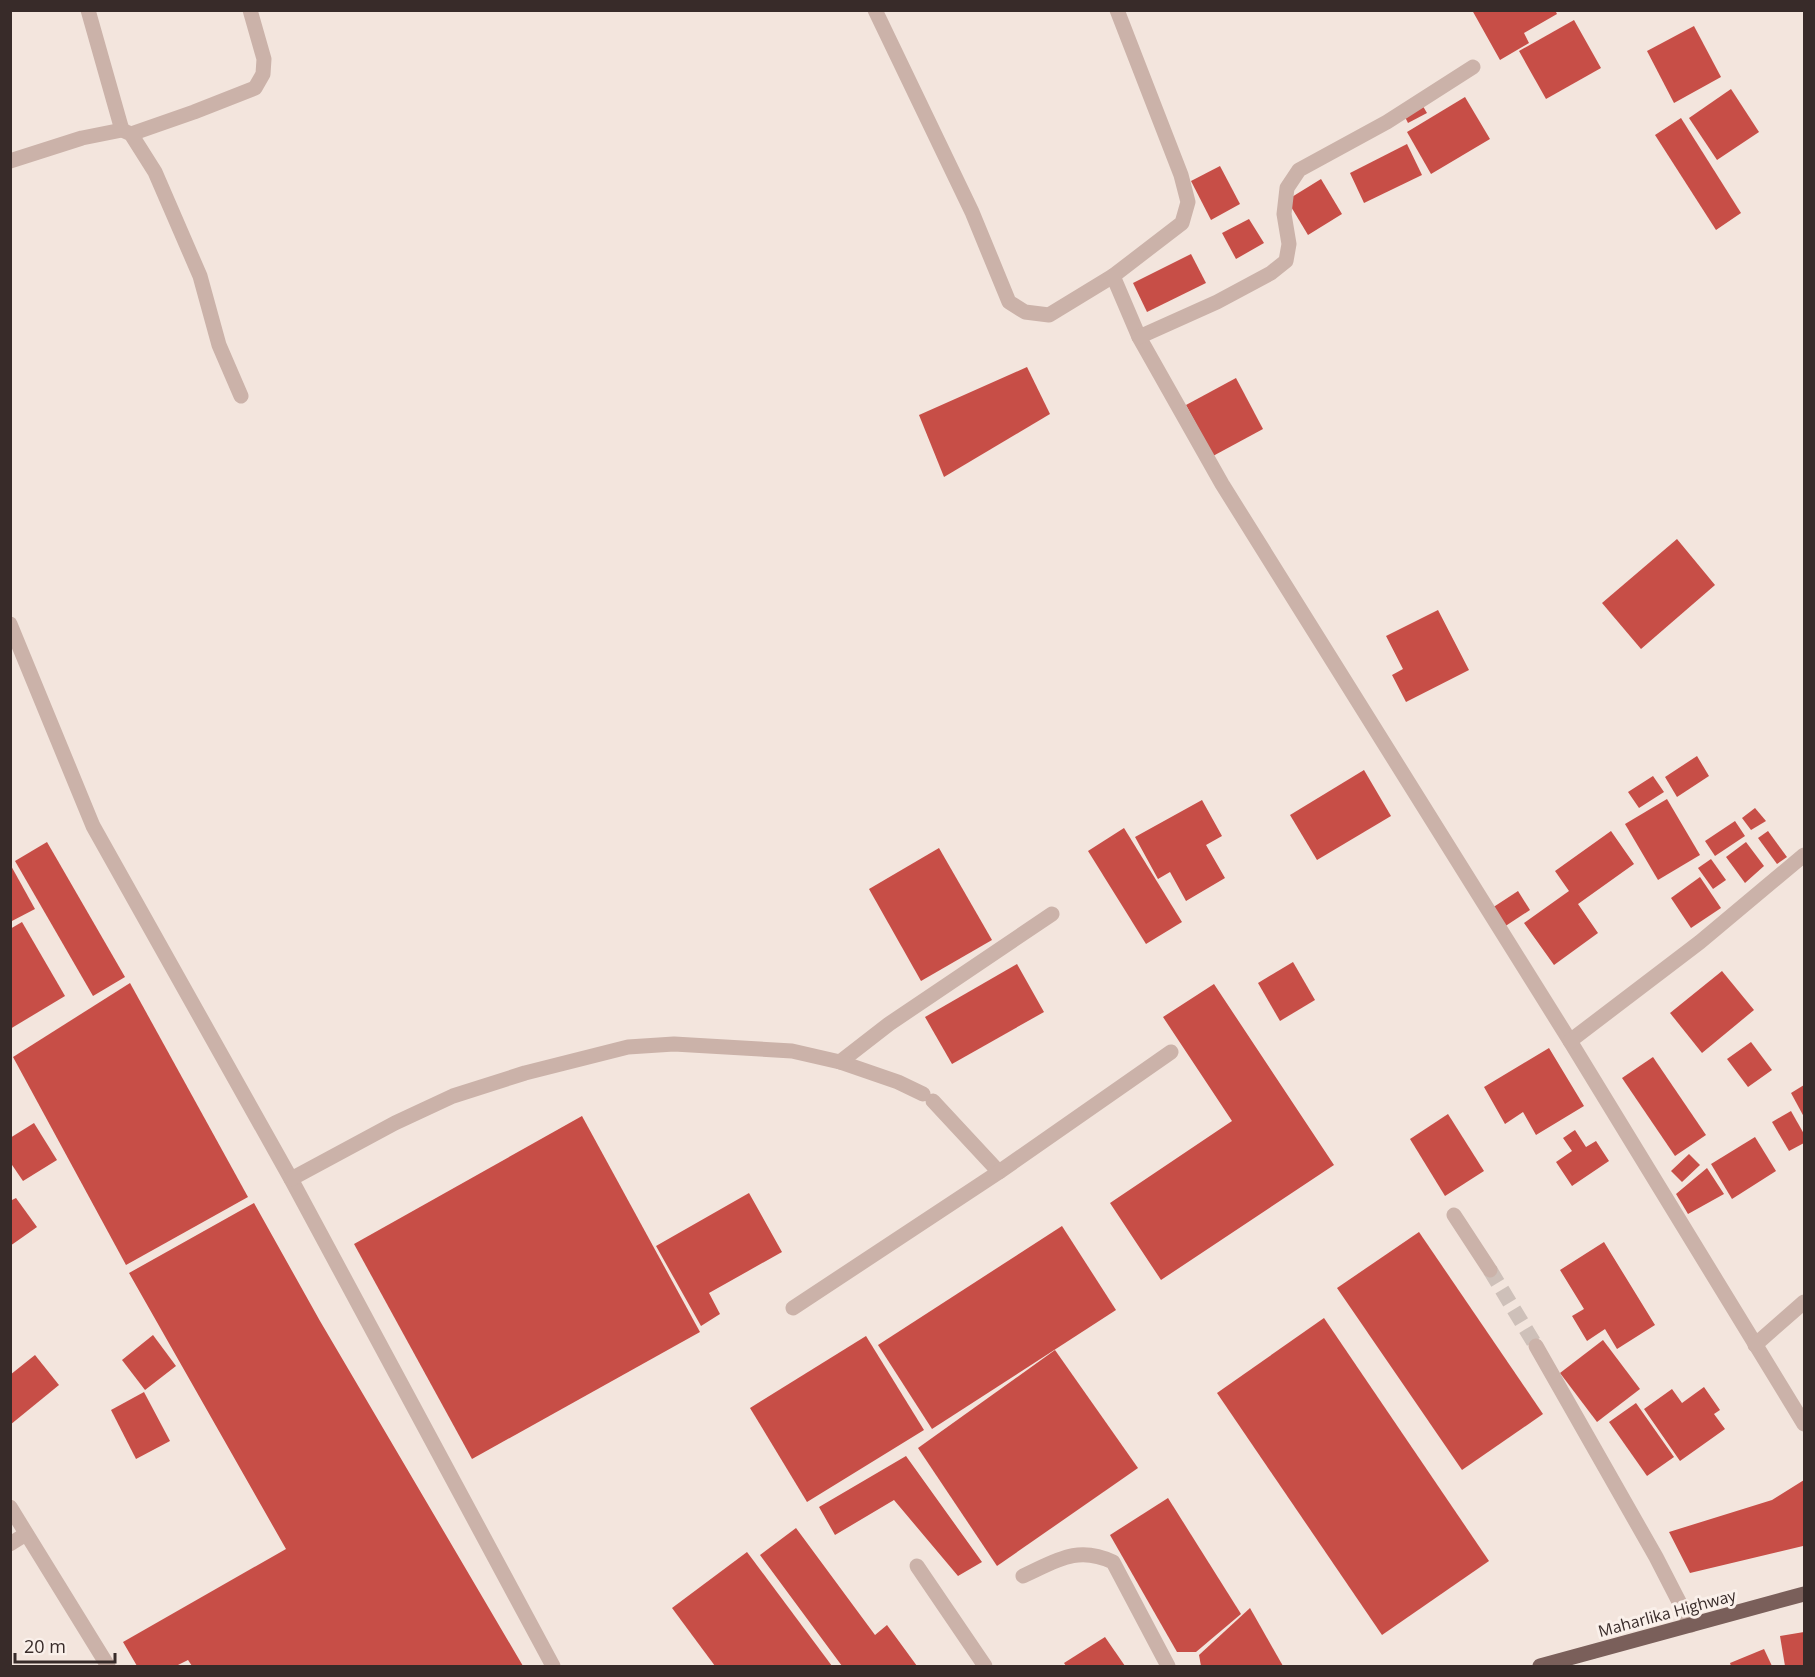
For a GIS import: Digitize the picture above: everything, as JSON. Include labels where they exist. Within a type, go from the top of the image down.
[{"type":"main road","name":"Maharlika Highway","points":[[1540,1666],[1804,1594]]},
{"type":"street","points":[[88,10],[127,132],[155,172],[200,276],[219,345],[241,396]]},
{"type":"street","points":[[10,161],[82,138],[127,132],[194,112],[255,88],[263,74],[264,59],[250,10]]},
{"type":"street","points":[[875,10],[972,212],[1009,302],[1025,312],[1048,315],[1113,276],[1182,223],[1188,202],[1181,176],[1117,10]]},
{"type":"street","points":[[1139,337],[1217,302],[1271,273],[1286,261],[1289,244],[1284,214],[1287,188],[1299,170],[1388,122],[1473,67]]},
{"type":"street","points":[[1113,276],[1139,337],[1222,484],[1570,1041],[1804,1424]]},
{"type":"street","points":[[10,624],[93,826],[291,1179],[553,1666]]},
{"type":"street","points":[[1570,1041],[1700,942],[1804,855]]},
{"type":"street","points":[[840,1062],[889,1024],[1052,915]]},
{"type":"street","points":[[291,1179],[395,1123],[453,1096],[525,1073],[628,1047],[674,1044],[792,1051],[840,1062],[898,1082],[928,1098],[999,1172]]},
{"type":"street","points":[[793,1308],[999,1172],[1171,1052]]},
{"type":"street","points":[[1454,1215],[1490,1270]]},
{"type":"street","points":[[1755,1345],[1804,1302]]},
{"type":"street","points":[[1536,1346],[1656,1557],[1691,1625]]},
{"type":"street","points":[[10,1507],[108,1666]]},
{"type":"street","points":[[10,1544],[26,1534]]},
{"type":"street","points":[[1023,1576],[1070,1555],[1097,1554],[1113,1562],[1168,1666]]},
{"type":"street","points":[[916,1566],[985,1666]]},
{"type":"building","points":[[1472,10],[1555,10],[1557,14],[1524,33],[1529,43],[1500,60]]},
{"type":"building","points":[[1574,20],[1601,68],[1546,99],[1519,51]]},
{"type":"building","points":[[1694,26],[1721,77],[1674,103],[1647,51]]},
{"type":"building","points":[[1731,89],[1759,132],[1717,160],[1689,118]]},
{"type":"building","points":[[1465,97],[1490,139],[1431,174],[1407,132]]},
{"type":"building","points":[[1421,103],[1427,113],[1408,123],[1404,115]]},
{"type":"building","points":[[1681,118],[1741,213],[1716,230],[1655,135]]},
{"type":"building","points":[[1407,144],[1422,175],[1364,203],[1350,173]]},
{"type":"building","points":[[1220,166],[1240,204],[1211,220],[1191,181]]},
{"type":"building","points":[[1321,179],[1342,214],[1308,235],[1287,200]]},
{"type":"building","points":[[1249,219],[1264,243],[1236,259],[1222,233]]},
{"type":"building","points":[[1191,254],[1206,283],[1147,312],[1133,283]]},
{"type":"building","points":[[1027,367],[1050,414],[944,477],[919,415]]},
{"type":"building","points":[[1236,378],[1263,429],[1213,456],[1186,405]]},
{"type":"building","points":[[1677,539],[1715,585],[1641,649],[1602,603]]},
{"type":"building","points":[[1438,610],[1469,670],[1406,702],[1392,675],[1403,669],[1386,636]]},
{"type":"building","points":[[1697,756],[1709,776],[1677,797],[1665,777]]},
{"type":"building","points":[[1364,770],[1391,816],[1317,860],[1290,815]]},
{"type":"building","points":[[1653,776],[1664,792],[1639,808],[1628,792]]},
{"type":"building","points":[[1667,799],[1700,855],[1658,880],[1625,824]]},
{"type":"building","points":[[1202,800],[1222,836],[1206,845],[1225,878],[1186,901],[1170,872],[1158,879],[1135,837]]},
{"type":"building","points":[[1755,808],[1766,821],[1751,830],[1742,818]]},
{"type":"building","points":[[1735,821],[1745,836],[1715,856],[1705,841]]},
{"type":"building","points":[[1124,828],[1182,922],[1146,944],[1088,851]]},
{"type":"building","points":[[1611,831],[1634,864],[1578,904],[1598,933],[1554,965],[1524,923],[1569,891],[1555,871]]},
{"type":"building","points":[[1768,831],[1787,857],[1777,864],[1758,838]]},
{"type":"building","points":[[47,842],[125,977],[93,996],[15,861]]},
{"type":"building","points":[[1746,842],[1764,866],[1745,883],[1726,857]]},
{"type":"building","points":[[939,848],[992,940],[921,981],[869,889]]},
{"type":"building","points":[[1711,859],[1726,880],[1713,889],[1698,868]]},
{"type":"building","points":[[10,864],[35,909],[10,922]]},
{"type":"building","points":[[1700,877],[1721,908],[1691,928],[1671,898]]},
{"type":"building","points":[[1518,891],[1530,910],[1504,927],[1492,908]]},
{"type":"building","points":[[22,922],[65,996],[10,1029],[10,929]]},
{"type":"building","points":[[1293,962],[1315,1000],[1280,1021],[1258,983]]},
{"type":"building","points":[[1017,964],[1044,1012],[952,1064],[925,1017]]},
{"type":"building","points":[[1722,971],[1754,1010],[1702,1053],[1670,1013]]},
{"type":"building","points":[[130,983],[248,1197],[126,1265],[13,1057]]},
{"type":"building","points":[[1214,984],[1334,1165],[1161,1280],[1110,1203],[1232,1121],[1163,1017]]},
{"type":"building","points":[[1751,1042],[1772,1070],[1748,1087],[1727,1059]]},
{"type":"building","points":[[1549,1048],[1584,1106],[1536,1135],[1523,1112],[1505,1124],[1484,1087]]},
{"type":"building","points":[[1653,1057],[1706,1135],[1675,1156],[1622,1078]]},
{"type":"building","points":[[1804,1085],[1804,1117],[1791,1093]]},
{"type":"building","points":[[1791,1111],[1804,1134],[1804,1143],[1789,1151],[1772,1122]]},
{"type":"building","points":[[1448,1114],[1484,1171],[1445,1196],[1410,1139]]},
{"type":"building","points":[[582,1116],[700,1332],[472,1459],[354,1244]]},
{"type":"building","points":[[34,1123],[57,1160],[23,1181],[10,1162],[10,1138]]},
{"type":"building","points":[[1575,1130],[1586,1147],[1596,1141],[1609,1161],[1572,1186],[1556,1162],[1572,1151],[1563,1138]]},
{"type":"building","points":[[1755,1137],[1776,1171],[1732,1199],[1711,1164]]},
{"type":"building","points":[[1689,1154],[1700,1165],[1682,1182],[1671,1171]]},
{"type":"building","points":[[1707,1168],[1724,1194],[1688,1214],[1676,1194]]},
{"type":"building","points":[[749,1193],[782,1252],[709,1293],[720,1314],[701,1326],[656,1246]]},
{"type":"building","points":[[16,1198],[37,1227],[10,1246],[10,1201]]},
{"type":"building","points":[[254,1203],[320,1321],[523,1666],[192,1666],[188,1660],[176,1666],[137,1666],[123,1642],[286,1549],[129,1273]]},
{"type":"building","points":[[1062,1226],[1116,1310],[932,1429],[878,1345]]},
{"type":"building","points":[[1419,1232],[1543,1414],[1462,1470],[1337,1288]]},
{"type":"building","points":[[1604,1242],[1655,1325],[1617,1349],[1605,1329],[1587,1341],[1572,1316],[1584,1309],[1560,1270]]},
{"type":"building","points":[[1324,1318],[1489,1561],[1382,1635],[1217,1393]]},
{"type":"building","points":[[153,1335],[176,1366],[145,1390],[122,1360]]},
{"type":"building","points":[[866,1336],[924,1430],[807,1502],[750,1408]]},
{"type":"building","points":[[1603,1340],[1640,1389],[1597,1422],[1560,1373]]},
{"type":"building","points":[[1055,1350],[1138,1468],[997,1566],[918,1448]]},
{"type":"building","points":[[35,1355],[59,1385],[10,1425],[10,1375]]},
{"type":"building","points":[[1704,1387],[1720,1410],[1714,1414],[1725,1429],[1680,1461],[1644,1409],[1672,1389],[1682,1403]]},
{"type":"building","points":[[144,1392],[170,1441],[136,1459],[111,1410]]},
{"type":"building","points":[[1636,1403],[1674,1457],[1647,1476],[1609,1422]]},
{"type":"building","points":[[906,1456],[982,1562],[958,1576],[894,1500],[835,1535],[819,1507]]},
{"type":"building","points":[[1804,1480],[1803,1546],[1690,1573],[1669,1532],[1772,1500]]},
{"type":"building","points":[[1168,1498],[1241,1614],[1196,1652],[1177,1652],[1110,1535]]},
{"type":"building","points":[[796,1528],[875,1635],[887,1625],[917,1666],[842,1666],[760,1555]]},
{"type":"building","points":[[747,1552],[832,1666],[715,1666],[672,1608]]},
{"type":"building","points":[[1250,1608],[1283,1666],[1201,1666],[1199,1655]]},
{"type":"building","points":[[1804,1632],[1804,1666],[1785,1666],[1780,1636]]},
{"type":"building","points":[[1105,1637],[1125,1666],[1066,1666],[1064,1663]]},
{"type":"building","points":[[1764,1649],[1772,1666],[1731,1666],[1730,1663]]},
{"type":"tunnel","points":[[1490,1270],[1536,1346]]}]
